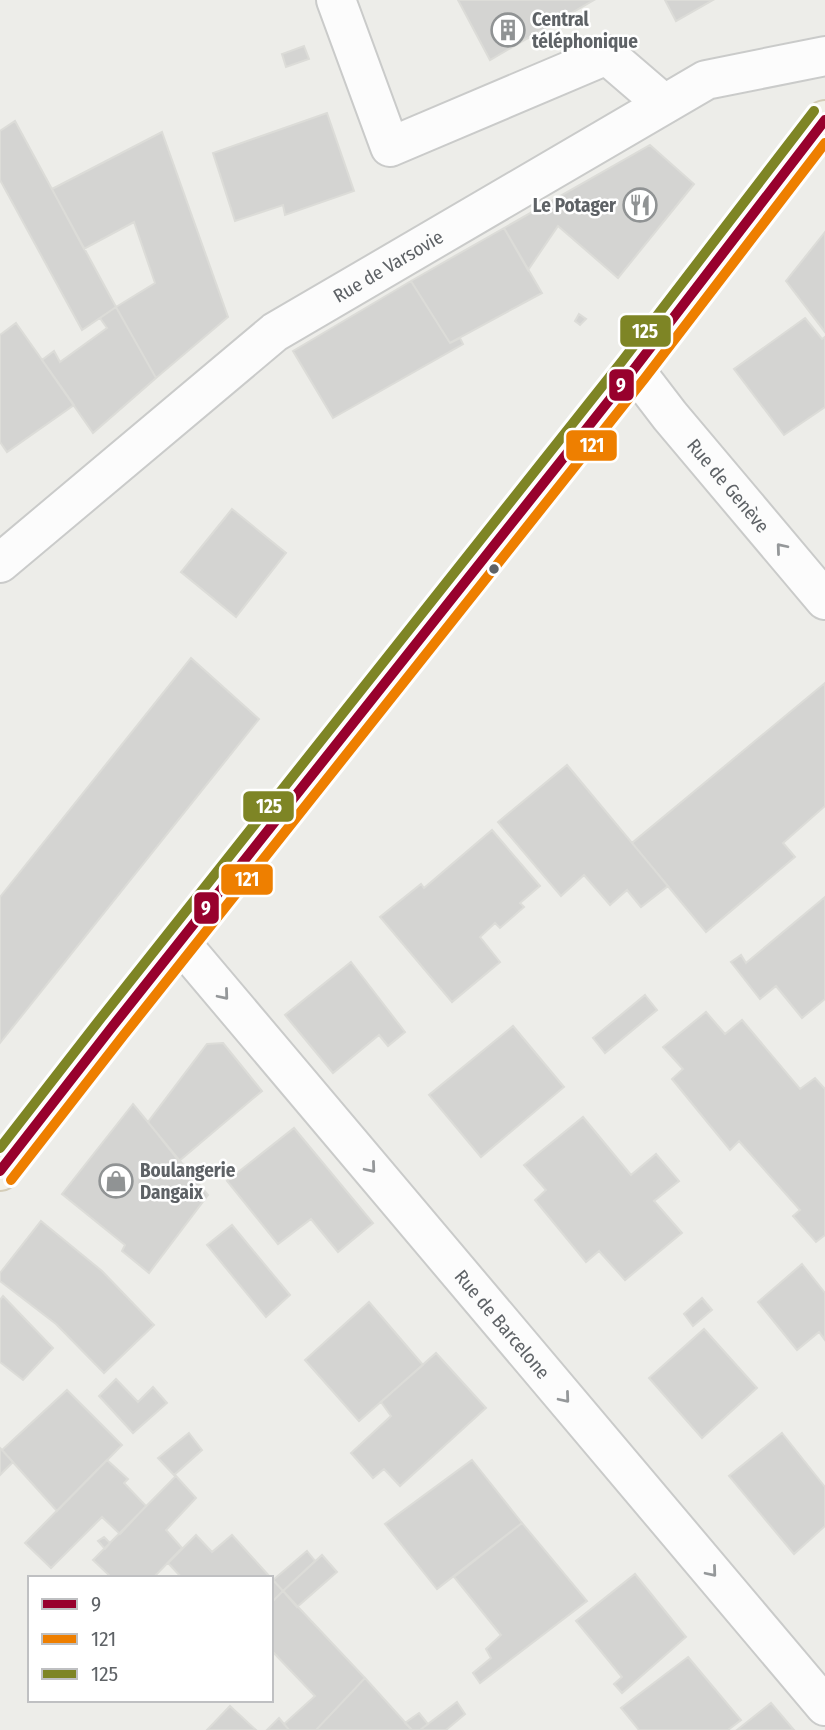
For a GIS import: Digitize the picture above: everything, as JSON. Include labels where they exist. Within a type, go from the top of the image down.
[{"type":"main road","points":[[0,1171],[634,369],[825,120]]},
{"type":"street","points":[[336,0],[390,147],[607,55],[664,104]]},
{"type":"street","name":"Rue de Varsovie","points":[[3,555],[275,332],[706,80],[825,56]]},
{"type":"street","name":"Rue de Genève","points":[[634,369],[670,416],[825,600]]},
{"type":"street","name":"Rue de Barcelone","points":[[180,942],[825,1706]]},
{"type":"building","name":"Central téléphonique","points":[[458,0],[594,0],[490,60]]},
{"type":"building","name":"Central téléphonique","points":[[665,0],[713,0],[676,21]]},
{"type":"building","points":[[304,46],[309,59],[286,67],[282,54]]},
{"type":"building","points":[[327,113],[354,191],[285,215],[283,205],[235,221],[213,153]]},
{"type":"building","points":[[15,121],[116,307],[82,330],[0,180],[0,131]]},
{"type":"building","points":[[162,132],[228,317],[156,378],[116,307],[155,283],[134,222],[84,249],[52,189]]},
{"type":"building","points":[[650,145],[694,184],[618,278],[558,226],[528,270],[504,228]]},
{"type":"building","points":[[504,228],[542,293],[450,343],[411,281]]},
{"type":"building","points":[[825,232],[825,332],[786,281]]},
{"type":"building","points":[[411,281],[450,343],[460,338],[463,344],[333,418],[293,351]]},
{"type":"building","points":[[116,307],[156,378],[93,433],[42,360],[54,351],[60,362],[107,328],[100,318]]},
{"type":"building","points":[[579,314],[586,319],[580,325],[575,321]]},
{"type":"building","points":[[805,318],[822,339],[825,337],[825,407],[784,435],[734,369]]},
{"type":"building","points":[[16,323],[74,405],[7,452],[0,442],[0,335]]},
{"type":"building","points":[[232,509],[286,553],[236,617],[181,572]]},
{"type":"building","points":[[191,658],[259,719],[0,1043],[0,897]]},
{"type":"building","points":[[825,683],[825,806],[783,843],[795,857],[706,932],[632,843]]},
{"type":"building","points":[[567,765],[668,886],[641,907],[627,890],[610,905],[584,875],[561,896],[498,822]]},
{"type":"building","points":[[492,830],[540,886],[520,903],[524,907],[500,928],[495,923],[480,937],[500,962],[452,1002],[380,917],[421,884],[424,888]]},
{"type":"building","points":[[825,897],[825,999],[802,1018],[776,986],[760,999],[731,962],[741,955],[746,963]]},
{"type":"building","points":[[351,962],[405,1032],[388,1046],[379,1035],[333,1073],[285,1015]]},
{"type":"building","points":[[645,995],[657,1010],[605,1053],[593,1038]]},
{"type":"building","points":[[706,1012],[725,1034],[742,1020],[800,1089],[815,1078],[825,1089],[825,1235],[816,1242],[793,1216],[800,1210],[739,1141],[730,1150],[672,1079],[683,1069],[663,1047]]},
{"type":"building","points":[[513,1026],[564,1087],[481,1157],[429,1095]]},
{"type":"building","points":[[223,1043],[262,1091],[179,1161],[148,1122],[207,1044]]},
{"type":"building","points":[[133,1104],[208,1195],[149,1273],[122,1251],[125,1245],[62,1194]]},
{"type":"building","points":[[583,1117],[631,1175],[656,1154],[679,1181],[654,1201],[682,1233],[625,1280],[599,1251],[586,1262],[535,1200],[546,1190],[524,1165]]},
{"type":"building","points":[[294,1128],[373,1223],[338,1252],[311,1219],[278,1244],[227,1181]]},
{"type":"building","points":[[41,1221],[102,1271],[154,1325],[104,1373],[56,1324],[0,1281],[0,1273]]},
{"type":"building","points":[[232,1225],[290,1295],[266,1317],[207,1245]]},
{"type":"building","points":[[802,1264],[825,1293],[825,1340],[819,1332],[797,1350],[758,1302]]},
{"type":"building","points":[[3,1296],[53,1348],[23,1380],[0,1362],[0,1300]]},
{"type":"building","points":[[702,1298],[712,1310],[693,1326],[684,1314]]},
{"type":"building","points":[[369,1302],[423,1365],[359,1421],[305,1360]]},
{"type":"building","points":[[704,1329],[757,1388],[702,1438],[649,1378]]},
{"type":"building","points":[[436,1353],[486,1408],[400,1486],[384,1469],[373,1478],[351,1453],[391,1416],[381,1402]]},
{"type":"building","points":[[116,1379],[138,1402],[153,1387],[167,1403],[133,1433],[99,1396]]},
{"type":"building","points":[[67,1390],[122,1445],[57,1511],[2,1450]]},
{"type":"building","points":[[189,1433],[202,1450],[174,1475],[158,1458]]},
{"type":"building","points":[[782,1433],[825,1487],[825,1526],[794,1554],[729,1476]]},
{"type":"building","points":[[0,1448],[13,1462],[0,1475]]},
{"type":"building","points":[[107,1460],[128,1479],[124,1483],[146,1506],[120,1534],[102,1517],[51,1568],[25,1543]]},
{"type":"building","points":[[472,1460],[522,1523],[437,1589],[385,1524]]},
{"type":"building","points":[[176,1476],[196,1498],[166,1530],[182,1548],[155,1576],[110,1576],[93,1560]]},
{"type":"building","points":[[522,1523],[587,1601],[480,1683],[473,1673],[491,1658],[486,1649],[501,1635],[454,1577]]},
{"type":"building","points":[[196,1535],[212,1552],[232,1535],[269,1576],[180,1576],[168,1563]]},
{"type":"building","points":[[104,1537],[110,1543],[105,1549],[98,1541]]},
{"type":"building","points":[[307,1551],[315,1561],[283,1591],[273,1580]]},
{"type":"building","points":[[322,1555],[337,1572],[297,1607],[283,1591]]},
{"type":"building","points":[[635,1574],[686,1637],[622,1693],[614,1684],[622,1677],[576,1621]]},
{"type":"building","points":[[273,1580],[283,1591],[273,1601]]},
{"type":"building","points":[[283,1591],[365,1678],[316,1730],[289,1730],[284,1724],[315,1696],[273,1652],[273,1601]]},
{"type":"building","points":[[688,1657],[741,1720],[728,1730],[639,1730],[621,1708]]},
{"type":"building","points":[[365,1678],[412,1730],[316,1730]]},
{"type":"building","points":[[457,1702],[465,1714],[446,1730],[420,1730]]},
{"type":"building","points":[[771,1703],[794,1730],[737,1730]]},
{"type":"building","points":[[230,1706],[256,1730],[207,1730]]},
{"type":"building","points":[[419,1713],[428,1724],[420,1730],[412,1730],[405,1723]]},
{"type":"building","points":[[279,1718],[289,1730],[267,1730]]},
{"type":"transit line","name":"125","points":[[0,1148],[623,360],[814,111]]},
{"type":"transit line","name":"9","points":[[0,1171],[634,369],[825,120]]},
{"type":"transit line","name":"121","points":[[11,1180],[645,378],[825,143]]},
{"type":"place","name":"Central téléphonique","points":[[508,30]]},
{"type":"place","name":"Le Potager","points":[[640,205]]},
{"type":"place","name":"Boulangerie Dangaix","points":[[116,1181]]}]
